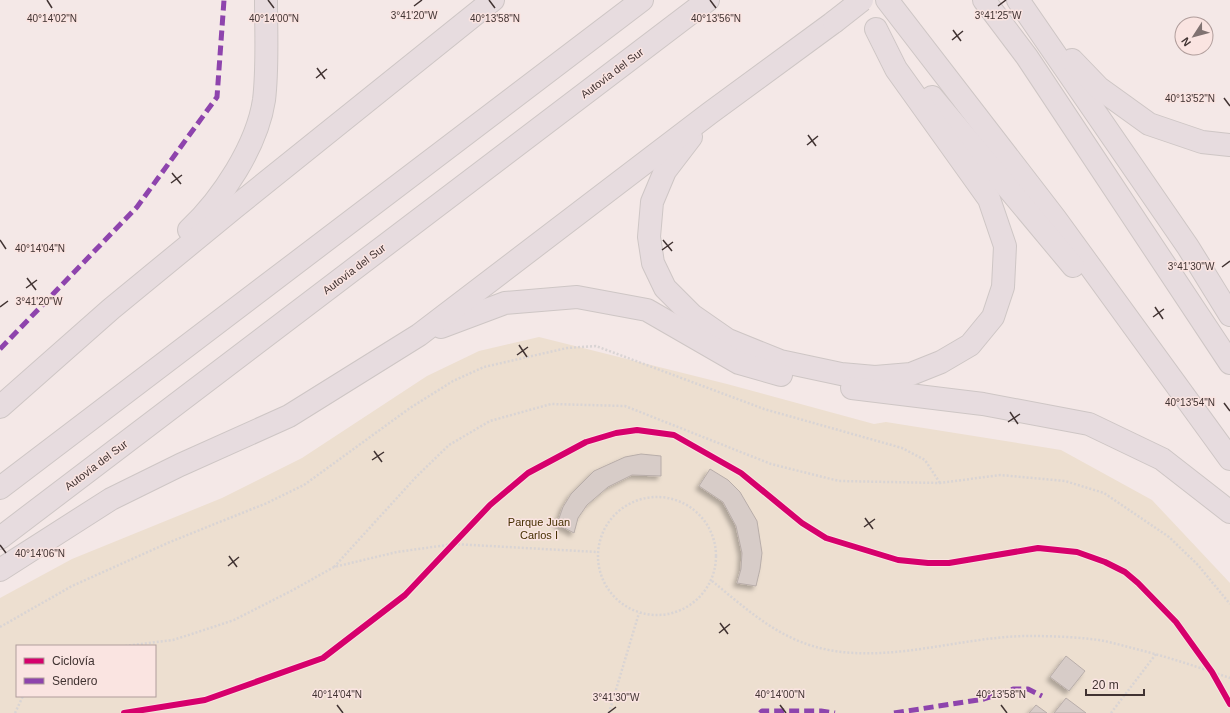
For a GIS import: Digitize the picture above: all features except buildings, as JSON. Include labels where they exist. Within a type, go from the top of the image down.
[{"type":"highway","points":[[112,309],[132,284],[200,220],[231,180],[252,140],[263,102],[267,65],[266,0]]},
{"type":"highway","points":[[0,407],[112,309],[234,208],[493,0]]},
{"type":"highway","points":[[0,488],[642,0]]},
{"type":"highway","name":"Autovía del Sur","points":[[0,538],[708,0]]},
{"type":"highway","points":[[854,0],[876,29],[1212,433]]},
{"type":"highway","points":[[0,570],[111,499],[180,465],[289,416],[419,335],[710,113],[862,0]]},
{"type":"highway","points":[[887,0],[1055,218],[1230,459]]},
{"type":"highway","points":[[984,0],[1027,57],[1230,363]]},
{"type":"highway","points":[[1018,0],[1188,247],[1230,315]]},
{"type":"highway","points":[[1033,21],[1099,88],[1149,124],[1202,142],[1230,144]]},
{"type":"highway","points":[[710,113],[665,170],[652,202],[649,237],[653,263],[665,288],[692,315],[728,340],[780,361],[841,374],[875,377],[911,374],[941,362],[970,345],[993,317],[1003,287],[1005,246],[989,199],[896,69],[876,29]]},
{"type":"highway","points":[[419,335],[505,303],[576,297],[647,310],[739,363],[811,383],[983,404],[1089,424],[1162,459],[1230,512]]},
{"type":"path","points":[[0,627],[72,586],[170,542],[267,503],[304,485],[410,408],[453,381],[484,367],[567,348],[596,346],[764,409],[902,448],[925,460],[940,483]]},
{"type":"path","points":[[133,645],[173,640],[234,620],[293,590],[334,566],[416,477],[449,445],[490,421],[550,404],[625,406],[771,464],[839,481],[940,483],[1000,475],[1065,481],[1104,493],[1169,537],[1198,564],[1230,604]]},
{"type":"path","points":[[650,496],[675,498],[701,515],[715,538],[718,561],[712,582],[691,606],[664,616],[639,613],[617,601],[602,579],[597,552],[604,528],[620,509],[650,496]]},
{"type":"path","points":[[449,550],[459,539]]},
{"type":"path","points":[[334,566],[397,552],[454,544],[597,552]]},
{"type":"path","points":[[712,582],[761,621],[794,639],[828,649],[858,654],[890,652],[987,638],[1030,636],[1100,640],[1156,654],[1230,678]]},
{"type":"path","points":[[609,713],[639,613]]},
{"type":"path","points":[[1111,713],[1156,654]]},
{"type":"path","points":[[1204,661],[1219,684]]},
{"type":"path","points":[[15,713],[23,697]]},
{"type":"green space","name":"Parque Juan Carlos I","points":[[539,337],[727,384],[874,424],[886,422],[1061,450],[1152,500],[1230,583],[1230,713],[0,713],[0,598],[72,559],[222,498],[302,458],[427,376],[479,351]]},
{"type":"marked path","points":[[0,349],[137,207],[217,97],[224,0]]},
{"type":"marked path","points":[[894,713],[984,699],[1013,689],[1028,689],[1042,696]]},
{"type":"marked path","points":[[760,713],[762,711],[821,711],[835,713]]},
{"type":"cycle path","points":[[124,713],[205,700],[323,658],[405,595],[490,505],[528,473],[586,442],[616,433],[637,430],[674,435],[741,473],[802,523],[826,538],[898,560],[928,563],[949,563],[1038,548],[1077,552],[1105,562],[1125,572],[1138,583],[1176,622],[1212,672],[1230,704]]}]
